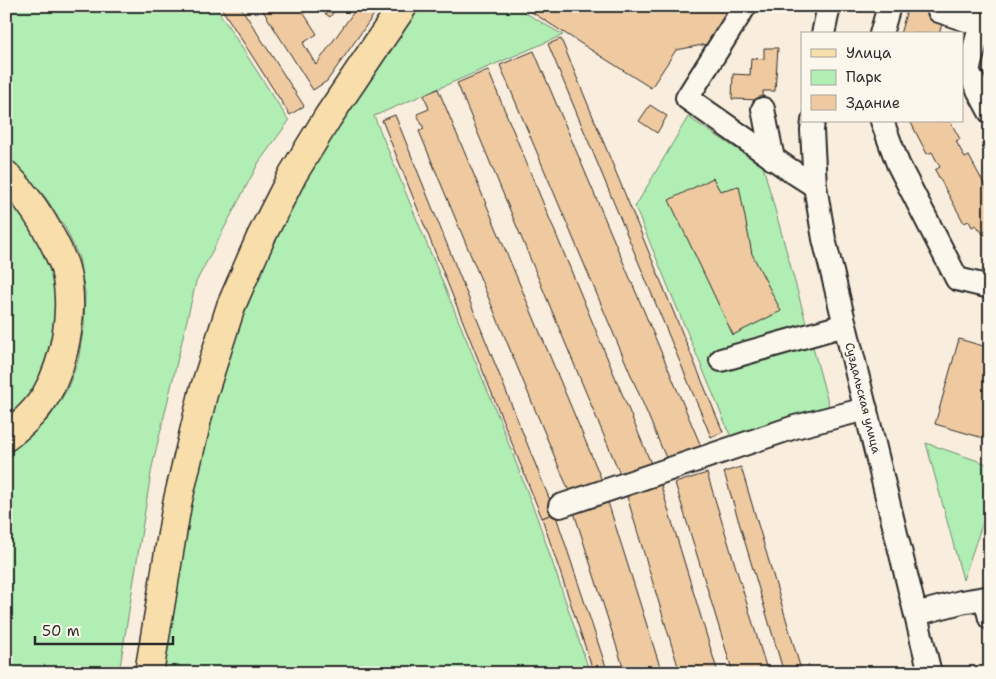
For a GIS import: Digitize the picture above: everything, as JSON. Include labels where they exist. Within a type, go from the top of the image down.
[{"type":"main road","points":[[149,673],[177,504],[203,394],[230,306],[292,174],[403,6]]},
{"type":"main road","points":[[6,176],[33,207],[51,238],[65,268],[70,298],[66,333],[59,366],[45,396],[26,421],[6,437]]},
{"type":"street","points":[[744,6],[687,98],[773,159],[816,186]]},
{"type":"street","points":[[823,32],[829,6]]},
{"type":"street","points":[[882,32],[889,6]]},
{"type":"street","points":[[939,11],[983,15],[968,71],[990,112]]},
{"type":"street","points":[[763,109],[773,159]]},
{"type":"street","name":"Суздальская улица","points":[[813,122],[816,186],[824,239],[930,673]]},
{"type":"street","points":[[882,122],[898,164],[957,279],[990,287]]},
{"type":"street","points":[[721,360],[845,325]]},
{"type":"street","points":[[560,506],[795,427],[866,409]]},
{"type":"street","points":[[916,614],[961,602],[988,601]]},
{"type":"green space","points":[[20,6],[215,6],[289,121],[259,162],[196,282],[152,467],[119,673],[6,673],[6,454],[24,442],[49,418],[67,390],[78,361],[84,326],[85,292],[79,258],[65,227],[46,198],[18,167],[6,158],[6,16]]},
{"type":"green space","points":[[414,6],[517,6],[517,8],[563,35],[374,116],[498,416],[538,520],[590,673],[163,673],[187,519],[215,396],[242,308],[301,178]]},
{"type":"green space","points":[[688,117],[763,166],[831,413],[733,442],[635,207]]},
{"type":"green space","points":[[6,197],[19,211],[40,245],[52,276],[56,306],[51,340],[40,378],[21,409],[6,421]]},
{"type":"green space","points":[[926,443],[990,465],[990,501],[963,580]]},
{"type":"building","points":[[220,6],[240,6],[304,106],[290,115]]},
{"type":"building","points":[[260,6],[299,6],[317,34],[303,43],[316,65],[358,6],[380,6],[327,81],[313,90]]},
{"type":"building","points":[[315,6],[338,6],[330,17]]},
{"type":"building","points":[[522,6],[732,6],[708,44],[676,50],[651,88]]},
{"type":"building","points":[[913,6],[941,6],[936,22],[942,24],[940,32],[901,32],[907,10],[912,11]]},
{"type":"building","points":[[561,39],[723,432],[711,437],[548,44]]},
{"type":"building","points":[[764,48],[778,48],[775,91],[763,91],[763,100],[732,99],[733,74],[750,75],[751,58],[764,59]]},
{"type":"building","points":[[534,51],[703,451],[669,465],[500,65]]},
{"type":"building","points":[[488,70],[652,466],[622,479],[457,83]]},
{"type":"building","points":[[438,89],[603,483],[571,496],[419,131],[424,129],[417,114],[429,109],[424,95]]},
{"type":"building","points":[[650,105],[667,116],[657,133],[639,121]]},
{"type":"building","points":[[395,115],[555,513],[542,518],[382,120]]},
{"type":"building","points":[[911,122],[951,122],[960,139],[956,141],[965,158],[969,156],[990,195],[990,225],[983,234],[976,225],[972,227],[969,221],[964,223],[935,170],[940,167],[932,152],[927,154]]},
{"type":"building","points":[[713,178],[720,191],[739,186],[752,254],[781,311],[733,335],[669,200]]},
{"type":"building","points":[[990,225],[990,236],[983,234]]},
{"type":"building","points":[[959,339],[990,348],[990,440],[935,424]]},
{"type":"building","points":[[741,467],[802,673],[784,673],[724,472]]},
{"type":"building","points":[[707,473],[768,673],[733,673],[675,483]]},
{"type":"building","points":[[659,479],[718,673],[680,673],[625,490]]},
{"type":"building","points":[[606,496],[662,673],[625,673],[572,506]]},
{"type":"building","points":[[555,513],[608,673],[594,673],[542,518]]}]
